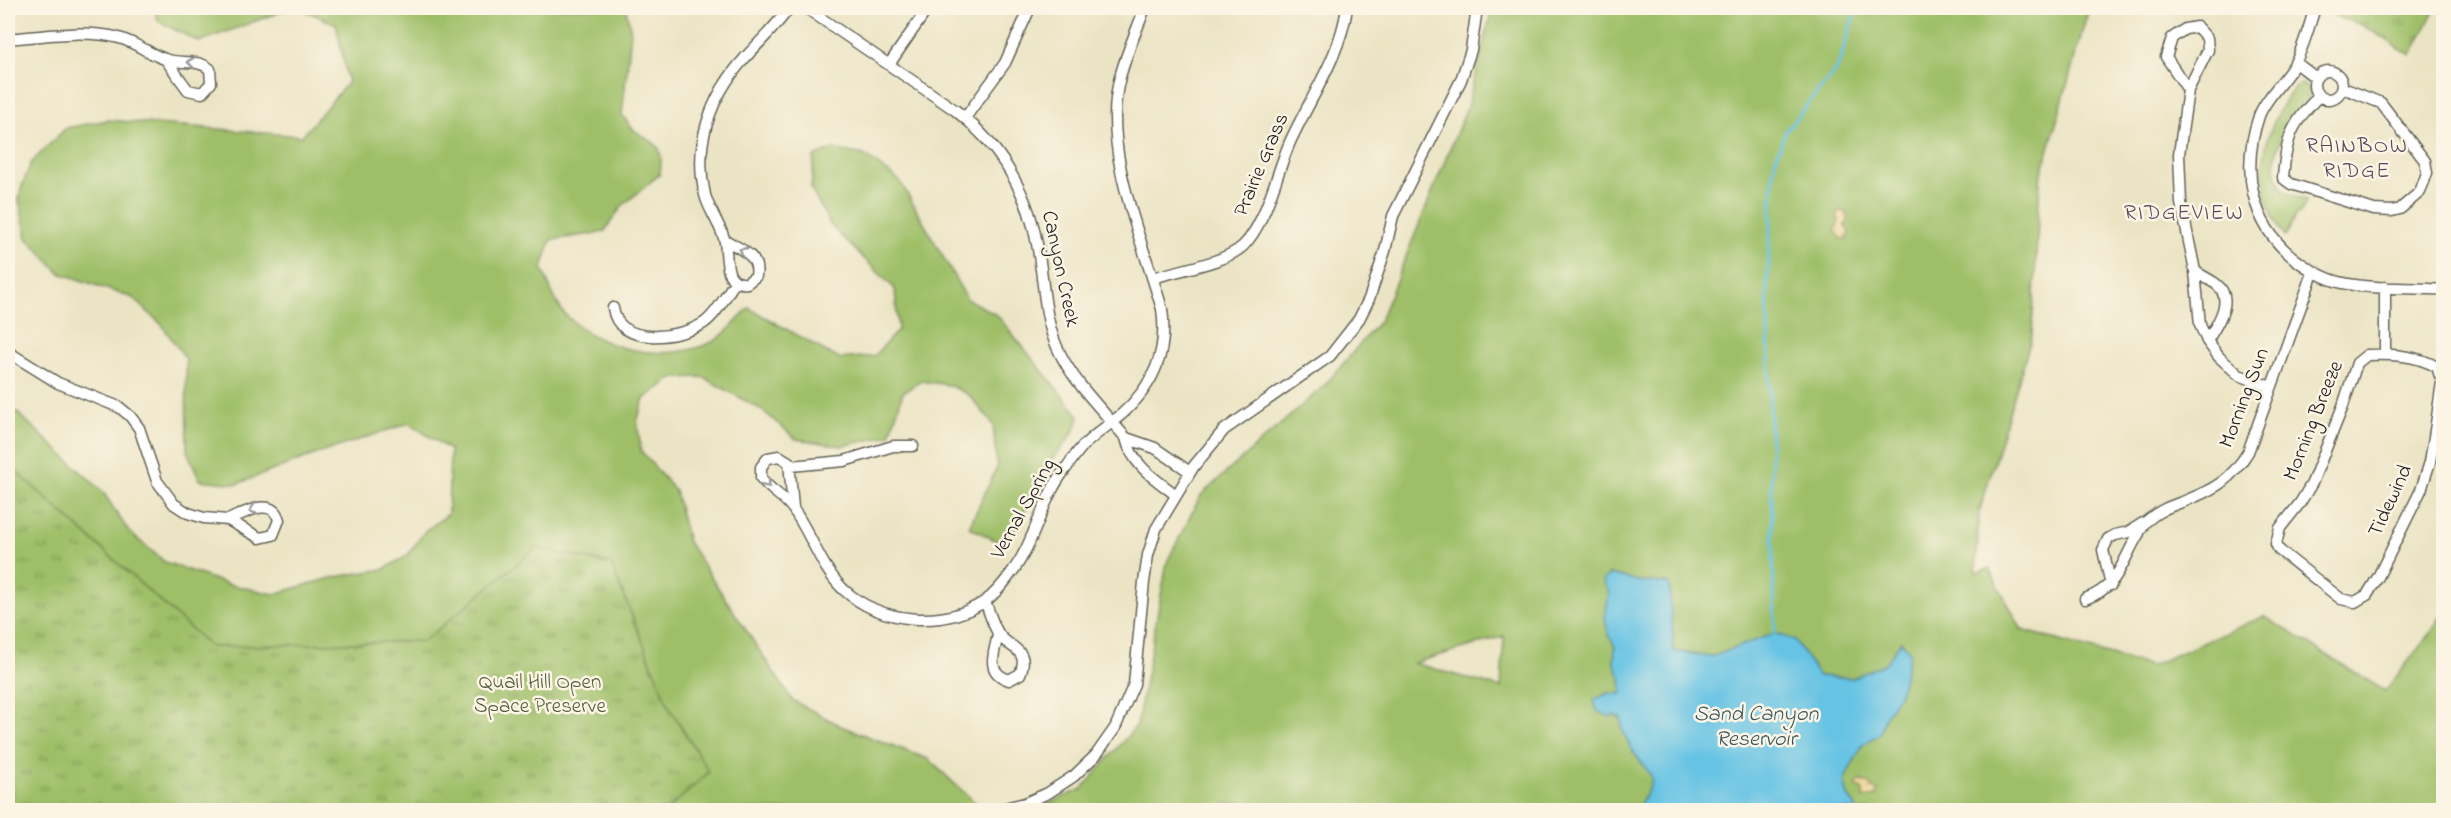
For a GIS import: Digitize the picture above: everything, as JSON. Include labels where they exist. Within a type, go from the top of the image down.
[{"type":"street","points":[[725,240],[752,256],[756,261],[756,276],[747,283],[735,282],[730,277],[725,240],[711,213],[705,195],[701,163],[706,120],[717,95],[743,60],[772,32],[789,8]]},
{"type":"street","name":"Canyon Creek","points":[[806,8],[890,63],[965,118],[998,153],[1027,205],[1037,243],[1045,300],[1056,345],[1074,376],[1126,438],[1129,452],[1139,465],[1176,495]]},
{"type":"street","points":[[890,63],[928,8]]},
{"type":"street","points":[[965,118],[1005,63],[1030,8]]},
{"type":"street","name":"Vernal Spring","points":[[793,508],[791,466],[784,458],[774,456],[764,462],[760,472],[764,482],[793,508],[822,562],[844,589],[860,602],[880,613],[900,618],[939,617],[985,601],[1011,574],[1021,559],[1043,508],[1061,475],[1083,446],[1135,401],[1158,368],[1165,329],[1162,309],[1118,158],[1114,122],[1119,82],[1145,8]]},
{"type":"street","name":"Prairie Grass","points":[[1153,278],[1227,256],[1242,248],[1255,233],[1290,142],[1338,45],[1347,8]]},
{"type":"street","points":[[997,810],[1040,796],[1074,776],[1096,755],[1115,728],[1134,684],[1148,555],[1156,529],[1190,472],[1224,430],[1330,356],[1359,320],[1369,299],[1385,251],[1393,216],[1461,80],[1471,50],[1477,8]]},
{"type":"street","points":[[2315,8],[2295,62],[2260,114],[2250,149],[2249,177],[2257,211],[2269,233],[2282,248],[2313,273],[2347,284],[2444,290]]},
{"type":"street","points":[[2188,90],[2166,57],[2172,38],[2185,29],[2198,27],[2207,38],[2208,50],[2188,90],[2180,154],[2181,193],[2195,271],[2200,325],[2207,341],[2219,357],[2239,375],[2271,387]]},
{"type":"street","points":[[8,39],[73,35],[117,38],[143,46],[166,60]]},
{"type":"street","points":[[2295,62],[2316,78]]},
{"type":"street","points":[[2327,70],[2336,72],[2342,79],[2343,88],[2333,99],[2319,96],[2314,88],[2316,78],[2327,70]]},
{"type":"street","points":[[2319,96],[2292,127],[2285,156],[2283,178],[2291,184],[2374,210],[2400,209],[2420,192],[2427,173],[2425,161],[2380,103],[2343,88]]},
{"type":"street","points":[[2195,271],[2217,285],[2223,292],[2222,314],[2207,341]]},
{"type":"street","name":"Morning Sun","points":[[2111,585],[2103,550],[2108,539],[2129,532],[2165,508],[2207,492],[2227,480],[2237,469],[2248,452],[2313,273]]},
{"type":"street","points":[[613,308],[614,318],[619,326],[632,335],[648,336],[687,332],[705,322],[735,282]]},
{"type":"street","points":[[2385,287],[2385,355]]},
{"type":"street","points":[[8,352],[58,383],[118,407],[139,428],[157,481],[174,504],[188,513],[204,518],[228,520]]},
{"type":"street","name":"Morning Breeze","points":[[2307,573],[2278,550],[2276,536],[2312,483],[2343,406],[2357,363],[2367,355],[2385,355]]},
{"type":"street","name":"Tidewind","points":[[2307,573],[2341,598],[2355,602],[2367,595],[2421,490],[2430,462],[2442,382],[2438,368],[2423,359],[2385,355]]},
{"type":"street","name":"Canyon Creek","points":[[1126,438],[1152,447],[1190,472]]},
{"type":"street","points":[[791,466],[844,460],[893,446],[913,446]]},
{"type":"street","points":[[1139,465],[1152,447]]},
{"type":"street","points":[[2085,599],[2100,594],[2111,585],[2146,521]]},
{"type":"street","points":[[985,601],[998,635]]},
{"type":"green space","points":[[155,8],[291,8],[199,42],[158,21]]},
{"type":"green space","points":[[299,8],[626,8],[631,32],[622,115],[634,130],[657,146],[661,155],[660,174],[622,206],[604,232],[551,240],[542,268],[554,298],[564,313],[595,337],[614,345],[654,353],[694,349],[722,336],[749,308],[839,359],[874,356],[898,330],[895,289],[831,226],[811,189],[814,157],[833,149],[864,155],[900,181],[967,299],[997,315],[1079,416],[1073,432],[1036,483],[1017,528],[1003,544],[969,527],[997,467],[993,424],[969,395],[949,385],[921,381],[903,392],[890,435],[842,446],[796,439],[762,410],[703,377],[673,378],[644,399],[637,421],[641,451],[675,491],[688,542],[792,700],[843,727],[928,759],[983,810],[8,810],[8,404],[103,492],[129,532],[165,562],[227,584],[274,594],[335,577],[384,569],[407,556],[425,531],[448,514],[450,450],[409,423],[237,484],[200,480],[187,451],[186,359],[161,324],[133,298],[60,273],[27,238],[19,200],[21,189],[31,163],[66,128],[108,120],[302,136],[348,82],[336,24]]},
{"type":"green space","points":[[1537,8],[2089,8],[2040,180],[2032,336],[1979,513],[1976,573],[1989,569],[2022,630],[2150,666],[2264,616],[2385,691],[2432,631],[2443,612],[2443,810],[1340,810],[1224,803],[1222,810],[1034,810],[1082,789],[1137,725],[1167,562],[1201,495],[1326,384],[1380,320],[1467,107],[1492,10],[1537,11]],"holes":[[[1504,636],[1501,688],[1414,663]]]},
{"type":"green space","points":[[2331,8],[2436,8],[2411,55],[2362,25],[2329,14]]},
{"type":"green space","points":[[2300,84],[2309,87],[2310,96],[2291,118],[2283,134],[2276,158],[2276,169],[2278,180],[2284,189],[2293,196],[2307,200],[2300,214],[2297,214],[2293,220],[2285,237],[2269,205],[2265,190],[2264,158],[2272,125],[2291,92]]},
{"type":"green space","name":"Quail Hill Open Space Preserve","points":[[8,464],[211,647],[424,641],[536,548],[611,564],[669,707],[709,772],[667,810],[8,810]]},
{"type":"sand","points":[[1841,210],[1847,213],[1848,222],[1845,225],[1849,233],[1846,239],[1842,239],[1835,231],[1839,221],[1837,215]]},
{"type":"sand","points":[[1861,780],[1870,784],[1872,789],[1877,790],[1877,796],[1863,798],[1863,790],[1856,786]]},
{"type":"water","name":"Sand Canyon Reservoir","points":[[1610,574],[1642,582],[1669,583],[1674,651],[1711,657],[1775,633],[1795,640],[1819,676],[1853,678],[1886,663],[1901,641],[1910,653],[1900,693],[1886,715],[1880,733],[1862,746],[1844,780],[1848,796],[1858,810],[1636,810],[1649,789],[1651,777],[1629,745],[1622,730],[1621,718],[1614,715],[1610,717],[1597,711],[1594,700],[1608,693],[1621,694],[1622,690],[1621,678],[1614,663],[1615,647],[1605,618],[1609,593],[1603,580]]},
{"type":"waterway","points":[[1775,636],[1767,286],[1774,164],[1785,132],[1838,67],[1856,8]]},
{"type":"district","name":"RAINBOW RIDGE","points":[[2357,160]]},
{"type":"district","name":"RIDGEVIEW","points":[[2184,214]]}]
